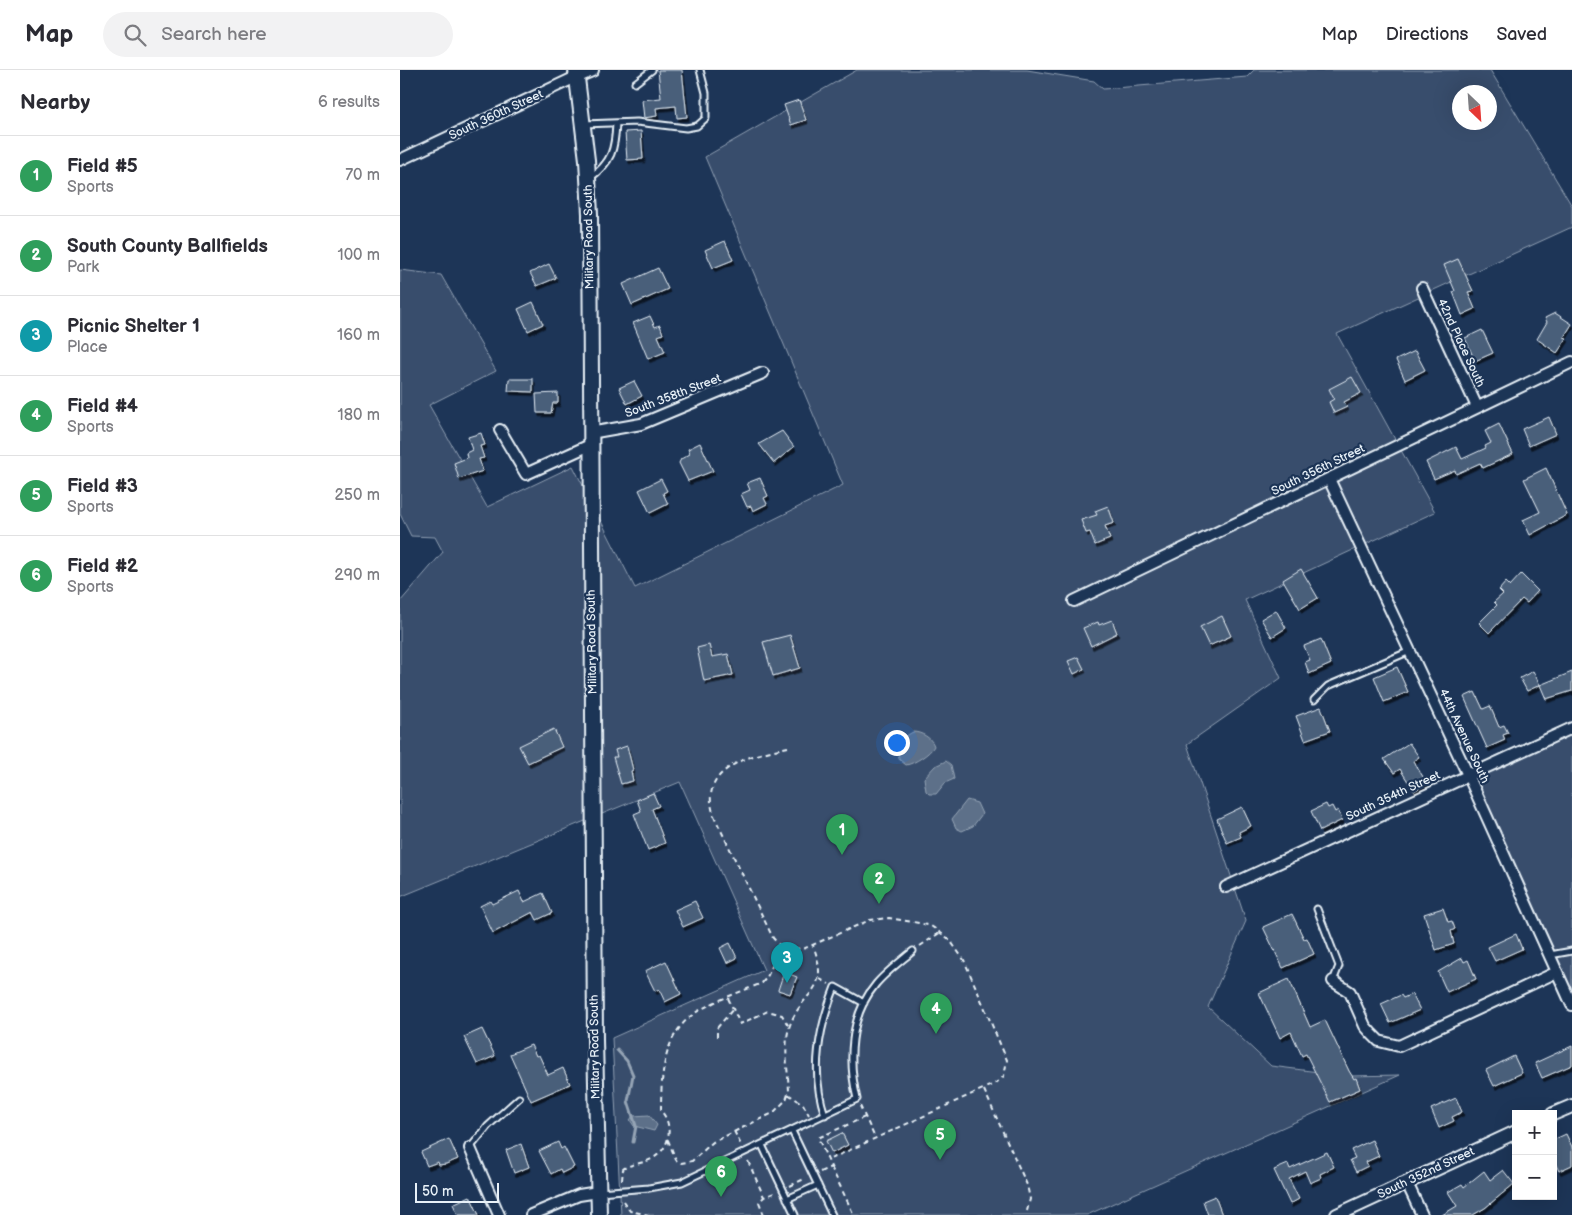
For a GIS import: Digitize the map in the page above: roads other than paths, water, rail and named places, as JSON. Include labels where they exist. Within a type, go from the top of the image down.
[{"type":"main road","name":"Military Road South","points":[[577,73],[584,124],[588,179],[595,1040],[599,1215]]},
{"type":"street","name":"South 360th Street","points":[[400,160],[577,73],[592,70]]},
{"type":"street","name":"42nd Place South","points":[[1422,288],[1477,408]]},
{"type":"street","name":"South 356th Street","points":[[1074,601],[1572,362]]},
{"type":"street","name":"South 358th Street","points":[[500,430],[526,474],[590,439],[641,424],[762,373]]},
{"type":"street","name":"44th Avenue South","points":[[1329,479],[1468,775],[1572,1005]]},
{"type":"street","name":"South 354th Street","points":[[1226,887],[1572,728]]},
{"type":"street","points":[[1333,981],[1350,992],[1365,1026],[1379,1041],[1399,1046],[1557,972]]},
{"type":"street","points":[[1557,1112],[1572,1106]]},
{"type":"street","name":"South 352nd Street","points":[[1337,1215],[1512,1134]]},
{"type":"street","points":[[470,1148],[499,1215]]},
{"type":"street","points":[[1407,1183],[1422,1215]]},
{"type":"street","points":[[531,1215],[579,1195],[598,1192]]},
{"type":"lane","points":[[635,83],[652,70]]},
{"type":"lane","points":[[584,124],[637,122],[686,128],[697,126],[706,118],[706,93],[700,70]]},
{"type":"lane","points":[[588,179],[602,169],[615,146],[616,123]]},
{"type":"lane","points":[[1314,700],[1328,686],[1410,651]]},
{"type":"lane","points":[[1317,909],[1340,966],[1333,981]]},
{"type":"lane","points":[[598,1192],[649,1188],[682,1182],[857,1099],[851,1067],[855,1032],[864,1003],[876,984],[913,951]]},
{"type":"lane","points":[[1550,955],[1572,951]]},
{"type":"lane","points":[[825,1115],[818,1091],[817,1066],[820,1033],[835,987],[864,1003]]},
{"type":"lane","points":[[470,1148],[488,1126],[520,1098]]},
{"type":"lane","points":[[792,1131],[832,1215]]},
{"type":"lane","points":[[762,1145],[795,1215]]},
{"type":"lane","points":[[787,1199],[818,1185]]},
{"type":"waterway","points":[[617,1050],[627,1061],[633,1075],[628,1101],[636,1126],[633,1142]]},
{"type":"place","name":"Field #5","points":[[842,855]]},
{"type":"place","name":"South County Ballfields","points":[[879,904]]},
{"type":"place","name":"Picnic Shelter 1","points":[[787,983]]},
{"type":"place","name":"Field #4","points":[[936,1034]]},
{"type":"place","name":"Field #3","points":[[940,1160]]},
{"type":"place","name":"Field #2","points":[[721,1197]]}]
